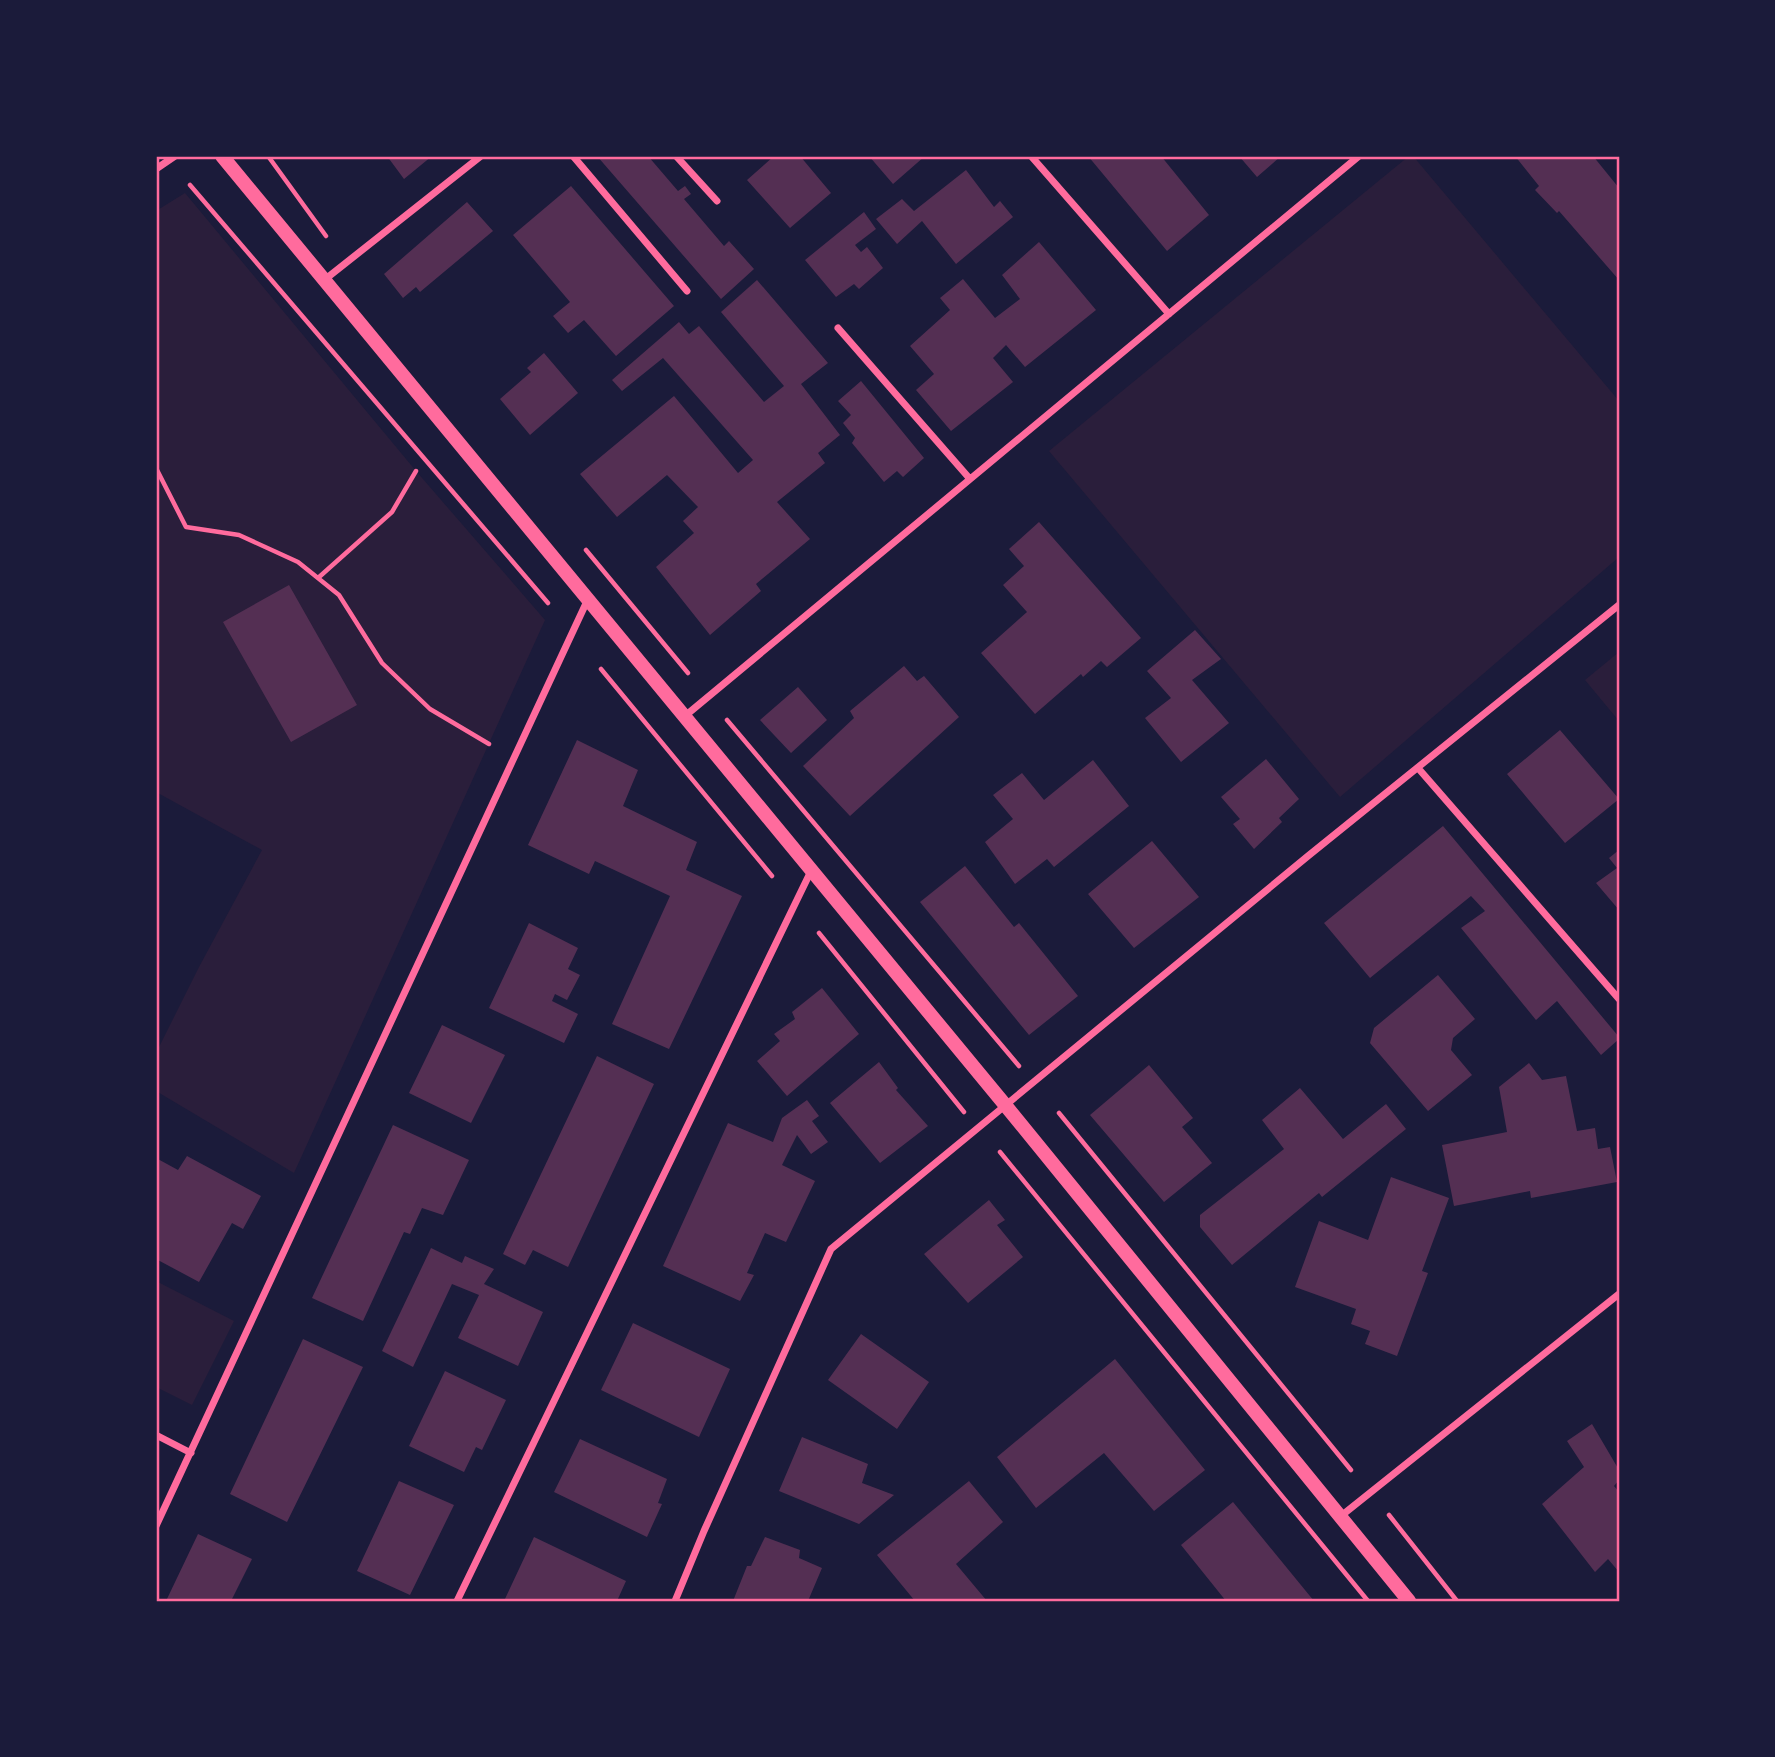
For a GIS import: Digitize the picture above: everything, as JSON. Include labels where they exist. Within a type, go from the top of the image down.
[{"type":"main road","points":[[225,157],[323,281],[589,598],[1006,1105],[1409,1601]]},
{"type":"street","points":[[156,169],[175,156]]},
{"type":"street","points":[[323,281],[481,156]]},
{"type":"street","points":[[573,156],[687,291]]},
{"type":"street","points":[[677,156],[717,201]]},
{"type":"street","points":[[1031,156],[1168,314]]},
{"type":"street","points":[[685,716],[1359,156]]},
{"type":"street","points":[[838,328],[970,479]]},
{"type":"street","points":[[156,1526],[589,598]]},
{"type":"street","points":[[675,1601],[831,1249],[1619,605]]},
{"type":"street","points":[[1418,768],[1619,999]]},
{"type":"street","points":[[457,1601],[812,870]]},
{"type":"street","points":[[1340,1517],[1619,1294]]},
{"type":"street","points":[[156,1435],[191,1453]]},
{"type":"path","points":[[190,185],[548,603]]},
{"type":"path","points":[[156,468],[186,527],[239,535],[298,562],[339,595],[382,663],[392,673],[430,709],[489,744]]},
{"type":"path","points":[[318,578],[392,512],[416,471]]},
{"type":"path","points":[[601,669],[772,876]]},
{"type":"path","points":[[727,720],[1019,1067]]},
{"type":"path","points":[[819,933],[970,1119]]},
{"type":"path","points":[[1059,1113],[1351,1470]]},
{"type":"path","points":[[1000,1152],[1368,1601]]},
{"type":"path","points":[[1389,1515],[1457,1601]]},
{"type":"shaded area","points":[[1409,156],[1413,156],[1619,401],[1619,557],[1340,797],[1049,451]]},
{"type":"shaded area","points":[[185,193],[416,471],[545,620],[294,1173],[156,1091],[156,1053],[262,850],[156,792],[156,211]]},
{"type":"shaded area","points":[[1619,652],[1619,721],[1585,680]]},
{"type":"shaded area","points":[[156,1281],[234,1321],[192,1405],[156,1387]]},
{"type":"building","points":[[387,156],[432,156],[404,179]]},
{"type":"building","points":[[597,156],[648,156],[678,191],[685,186],[691,194],[684,199],[724,246],[729,241],[754,269],[721,299]]},
{"type":"building","points":[[774,156],[800,156],[831,193],[790,228],[747,180]]},
{"type":"building","points":[[869,156],[925,156],[893,184]]},
{"type":"building","points":[[1088,156],[1161,156],[1209,215],[1167,251]]},
{"type":"building","points":[[1239,156],[1281,156],[1257,177]]},
{"type":"building","points":[[1515,156],[1593,156],[1619,188],[1619,280],[1559,211],[1557,213],[1535,190],[1539,186]]},
{"type":"building","points":[[966,170],[994,207],[1000,201],[1013,217],[956,264],[922,221],[897,244],[876,219],[902,199],[914,211]]},
{"type":"building","points":[[571,186],[674,306],[616,356],[584,320],[568,333],[553,316],[570,302],[513,235]]},
{"type":"building","points":[[467,202],[493,231],[420,292],[416,287],[403,298],[384,274]]},
{"type":"building","points":[[864,212],[876,229],[855,245],[861,252],[867,247],[883,268],[859,289],[854,284],[836,297],[805,260]]},
{"type":"building","points":[[1039,242],[1096,310],[1025,367],[1006,345],[993,358],[1013,382],[951,431],[916,390],[934,374],[910,346],[950,310],[940,298],[963,279],[995,318],[1020,299],[1002,275]]},
{"type":"building","points":[[757,280],[828,363],[801,384],[840,435],[818,453],[825,463],[777,502],[810,539],[756,584],[761,591],[710,635],[656,567],[694,533],[683,521],[698,507],[667,475],[617,517],[580,474],[674,396],[738,473],[753,460],[663,358],[622,391],[612,380],[679,322],[689,334],[699,326],[764,402],[784,386],[721,312]]},
{"type":"building","points":[[544,353],[578,393],[530,435],[500,399],[531,372],[527,368]]},
{"type":"building","points":[[861,381],[924,458],[903,477],[897,471],[884,482],[852,443],[855,438],[843,423],[851,415],[838,401]]},
{"type":"building","points":[[1039,522],[1141,638],[1107,667],[1101,661],[1083,677],[1081,674],[1035,714],[981,653],[1027,612],[1003,585],[1024,566],[1009,549]]},
{"type":"building","points":[[289,585],[357,705],[291,742],[223,622]]},
{"type":"building","points":[[1195,630],[1221,659],[1192,680],[1229,723],[1181,762],[1145,718],[1171,698],[1147,671]]},
{"type":"building","points":[[904,666],[917,681],[924,676],[959,717],[850,816],[803,766],[854,718],[850,711]]},
{"type":"building","points":[[798,687],[827,720],[791,753],[760,720]]},
{"type":"building","points":[[1560,730],[1619,799],[1565,843],[1507,774]]},
{"type":"building","points":[[577,740],[638,770],[623,806],[697,842],[686,870],[742,896],[669,1049],[612,1024],[670,896],[595,861],[589,874],[528,845]]},
{"type":"building","points":[[1266,759],[1299,799],[1279,818],[1282,822],[1254,849],[1233,824],[1240,819],[1221,797]]},
{"type":"building","points":[[1093,760],[1129,806],[1054,867],[1047,859],[1015,884],[985,842],[1013,819],[993,795],[1022,773],[1044,800]]},
{"type":"building","points":[[1443,826],[1619,1037],[1601,1055],[1557,1001],[1536,1020],[1461,928],[1485,911],[1471,896],[1370,978],[1324,923]]},
{"type":"building","points":[[1152,841],[1199,897],[1134,948],[1088,894]]},
{"type":"building","points":[[1619,850],[1619,910],[1596,883],[1617,868],[1609,858]]},
{"type":"building","points":[[965,866],[1014,927],[1019,923],[1078,996],[1029,1035],[920,902]]},
{"type":"building","points":[[529,923],[578,948],[568,969],[580,975],[567,1000],[555,994],[552,1001],[578,1014],[564,1043],[489,1008]]},
{"type":"building","points":[[1438,975],[1475,1019],[1453,1038],[1451,1050],[1472,1075],[1428,1111],[1370,1043],[1374,1028]]},
{"type":"building","points":[[822,988],[859,1034],[787,1096],[757,1061],[780,1041],[774,1034],[795,1019],[792,1012]]},
{"type":"building","points":[[442,1025],[505,1055],[471,1123],[409,1093]]},
{"type":"building","points":[[597,1056],[654,1084],[568,1267],[533,1250],[525,1265],[503,1254]]},
{"type":"building","points":[[879,1062],[898,1088],[896,1090],[928,1126],[880,1163],[830,1103]]},
{"type":"building","points":[[1529,1063],[1542,1080],[1566,1076],[1577,1131],[1595,1128],[1598,1149],[1610,1147],[1617,1182],[1531,1198],[1530,1191],[1454,1206],[1442,1145],[1507,1132],[1499,1087]]},
{"type":"building","points":[[1149,1065],[1193,1118],[1182,1127],[1212,1163],[1164,1202],[1090,1115]]},
{"type":"building","points":[[1300,1088],[1343,1139],[1386,1104],[1406,1129],[1322,1197],[1319,1193],[1232,1265],[1200,1227],[1200,1215],[1284,1149],[1262,1120]]},
{"type":"building","points":[[807,1100],[819,1116],[812,1121],[828,1142],[811,1154],[797,1135],[782,1165],[815,1181],[786,1242],[765,1233],[747,1273],[754,1275],[740,1301],[663,1266],[728,1123],[773,1142],[782,1118]]},
{"type":"building","points":[[393,1125],[469,1160],[443,1215],[422,1208],[410,1234],[404,1232],[363,1321],[312,1298]]},
{"type":"building","points":[[187,1156],[261,1196],[243,1229],[232,1223],[199,1282],[156,1259],[156,1158],[178,1170]]},
{"type":"building","points":[[1391,1177],[1449,1198],[1422,1271],[1428,1273],[1397,1356],[1365,1344],[1370,1331],[1351,1324],[1356,1309],[1295,1287],[1319,1221],[1368,1240]]},
{"type":"building","points":[[989,1200],[1005,1220],[997,1225],[1023,1257],[968,1303],[924,1254]]},
{"type":"building","points":[[431,1248],[462,1263],[465,1256],[494,1269],[484,1284],[543,1312],[518,1366],[458,1338],[479,1295],[452,1284],[413,1367],[382,1351]]},
{"type":"building","points":[[633,1323],[730,1369],[699,1437],[601,1390]]},
{"type":"building","points":[[861,1334],[929,1382],[897,1429],[828,1380]]},
{"type":"building","points":[[303,1339],[363,1367],[287,1522],[230,1494]]},
{"type":"building","points":[[1115,1359],[1205,1470],[1154,1511],[1104,1453],[1036,1508],[997,1457]]},
{"type":"building","points":[[445,1371],[506,1400],[482,1450],[476,1447],[464,1472],[409,1446]]},
{"type":"building","points":[[1592,1424],[1619,1470],[1619,1480],[1614,1486],[1619,1492],[1619,1572],[1608,1559],[1595,1572],[1542,1504],[1584,1467],[1567,1441]]},
{"type":"building","points":[[802,1437],[868,1464],[862,1483],[894,1495],[859,1524],[779,1491]]},
{"type":"building","points":[[580,1439],[667,1479],[658,1503],[662,1504],[647,1537],[554,1492]]},
{"type":"building","points":[[399,1481],[454,1505],[410,1595],[357,1571]]},
{"type":"building","points":[[969,1481],[1003,1522],[956,1564],[987,1601],[915,1601],[877,1555]]},
{"type":"building","points":[[1233,1502],[1314,1601],[1226,1601],[1181,1545]]},
{"type":"building","points":[[198,1534],[252,1559],[231,1601],[166,1601]]},
{"type":"building","points":[[534,1537],[626,1581],[617,1601],[504,1601]]},
{"type":"building","points":[[765,1537],[800,1550],[799,1558],[822,1568],[808,1601],[733,1601],[747,1566],[751,1566]]}]
